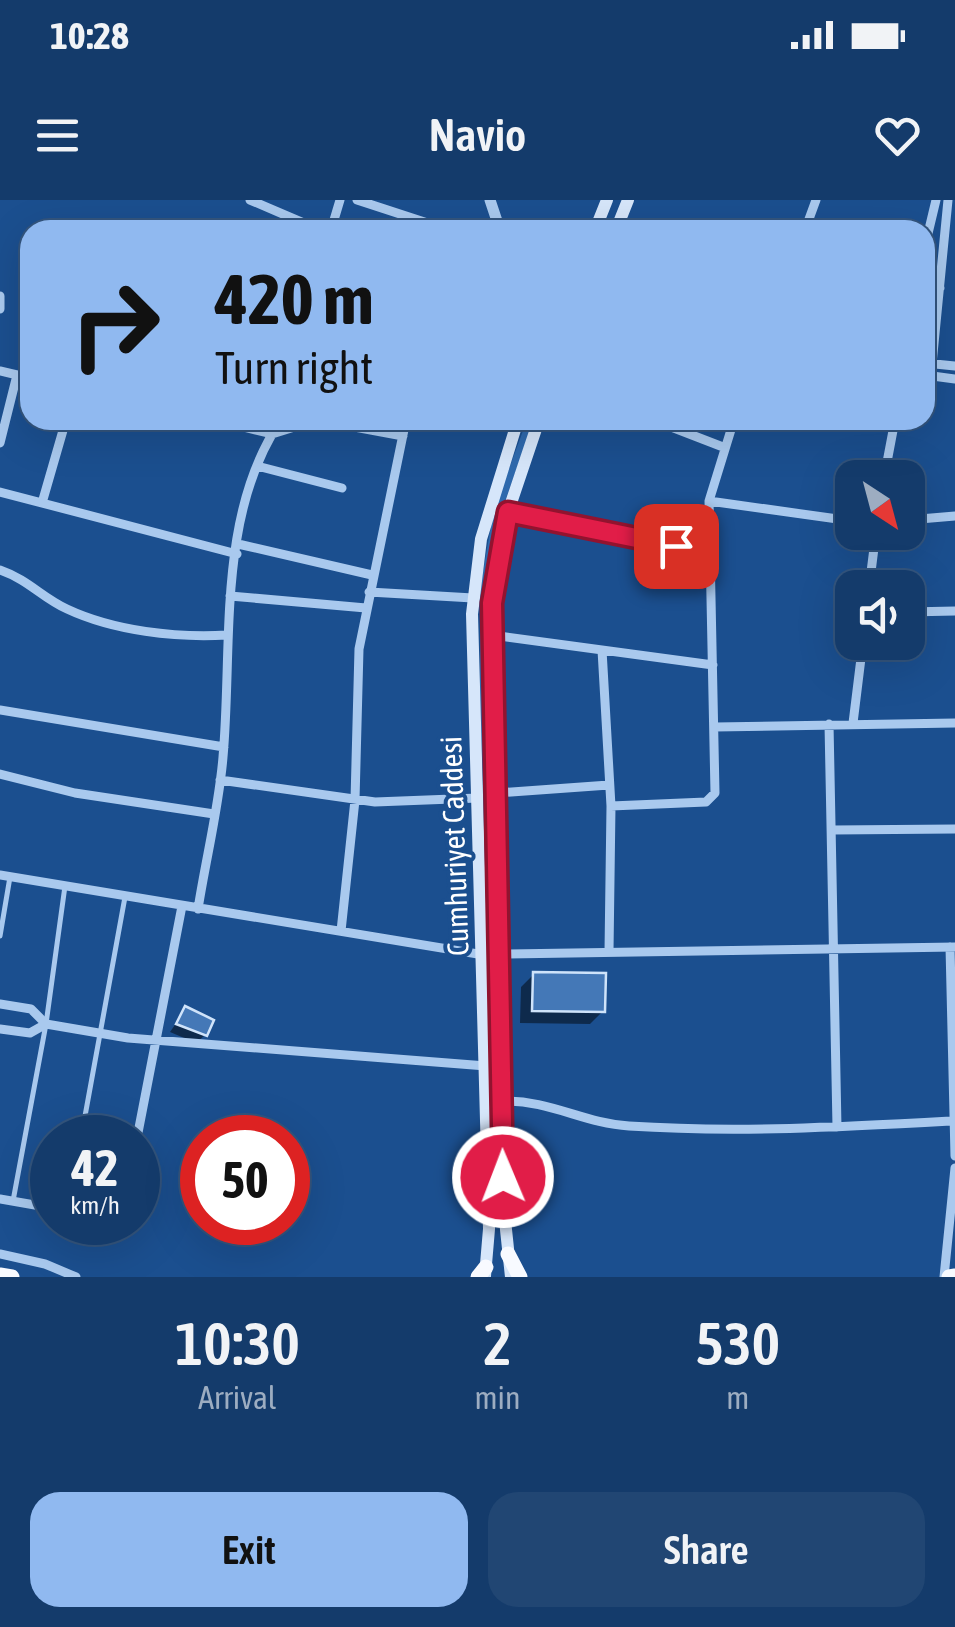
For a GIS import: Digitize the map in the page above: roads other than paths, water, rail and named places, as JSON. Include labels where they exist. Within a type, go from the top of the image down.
[{"type":"highway","points":[[508,1254],[520,1277]]},
{"type":"highway","points":[[0,1274],[12,1277]]},
{"type":"main road","name":"Cumhuriyet Caddesi","points":[[482,1274],[489,1228],[473,598],[486,521],[515,430]]},
{"type":"main road","name":"Cumhuriyet Caddesi","points":[[511,1277],[502,1101],[492,635],[494,579],[508,512],[537,430]]},
{"type":"main road","points":[[484,955],[500,954]]},
{"type":"street","points":[[250,200],[297,220]]},
{"type":"street","points":[[357,200],[418,220]]},
{"type":"street","points":[[935,319],[948,200]]},
{"type":"street","points":[[935,286],[940,288]]},
{"type":"street","points":[[0,296],[0,309]]},
{"type":"street","points":[[0,371],[20,376]]},
{"type":"street","points":[[0,444],[17,375]]},
{"type":"street","points":[[42,503],[63,430]]},
{"type":"street","points":[[255,430],[272,434],[285,430]]},
{"type":"street","points":[[198,908],[224,747],[230,596],[237,549],[256,466],[275,430]]},
{"type":"street","points":[[371,430],[403,436]]},
{"type":"street","points":[[341,931],[355,800],[358,649],[404,430]]},
{"type":"street","points":[[679,430],[723,447]]},
{"type":"street","points":[[610,806],[711,798],[717,783],[709,502],[730,430]]},
{"type":"street","points":[[887,460],[893,430]]},
{"type":"street","points":[[256,466],[342,488]]},
{"type":"street","points":[[0,492],[237,549],[372,575]]},
{"type":"street","points":[[709,502],[835,518]]},
{"type":"street","points":[[508,512],[710,553]]},
{"type":"street","points":[[925,519],[955,516]]},
{"type":"street","points":[[0,570],[27,580],[54,603],[86,617],[180,636],[228,635]]},
{"type":"street","points":[[369,592],[473,598]]},
{"type":"street","points":[[230,596],[366,608]]},
{"type":"street","points":[[925,612],[955,611]]},
{"type":"street","points":[[492,635],[713,665]]},
{"type":"street","points":[[602,650],[610,806],[609,950]]},
{"type":"street","points":[[853,723],[860,660]]},
{"type":"street","points":[[0,710],[224,747]]},
{"type":"street","points":[[715,726],[955,723]]},
{"type":"street","points":[[829,724],[838,1127]]},
{"type":"street","points":[[0,774],[75,793],[214,814]]},
{"type":"street","points":[[220,780],[355,800],[478,798]]},
{"type":"street","points":[[497,793],[609,785]]},
{"type":"street","points":[[833,830],[955,830]]},
{"type":"street","points":[[5,876],[484,955]]},
{"type":"street","points":[[140,1115],[182,906]]},
{"type":"street","points":[[500,954],[952,947],[955,1156]]},
{"type":"street","points":[[0,1004],[31,1009],[46,1024],[100,1033],[486,1066]]},
{"type":"street","points":[[0,1030],[30,1034],[46,1024]]},
{"type":"street","points":[[502,1101],[553,1104],[624,1126],[838,1127],[952,1121]]},
{"type":"street","points":[[949,1277],[955,1168]]},
{"type":"street","points":[[0,1199],[30,1205]]},
{"type":"street","points":[[0,1254],[45,1264],[76,1277]]},
{"type":"lane","points":[[0,936],[5,876]]},
{"type":"lane","points":[[13,1202],[46,1024],[65,886]]},
{"type":"lane","points":[[85,1115],[125,896]]}]
